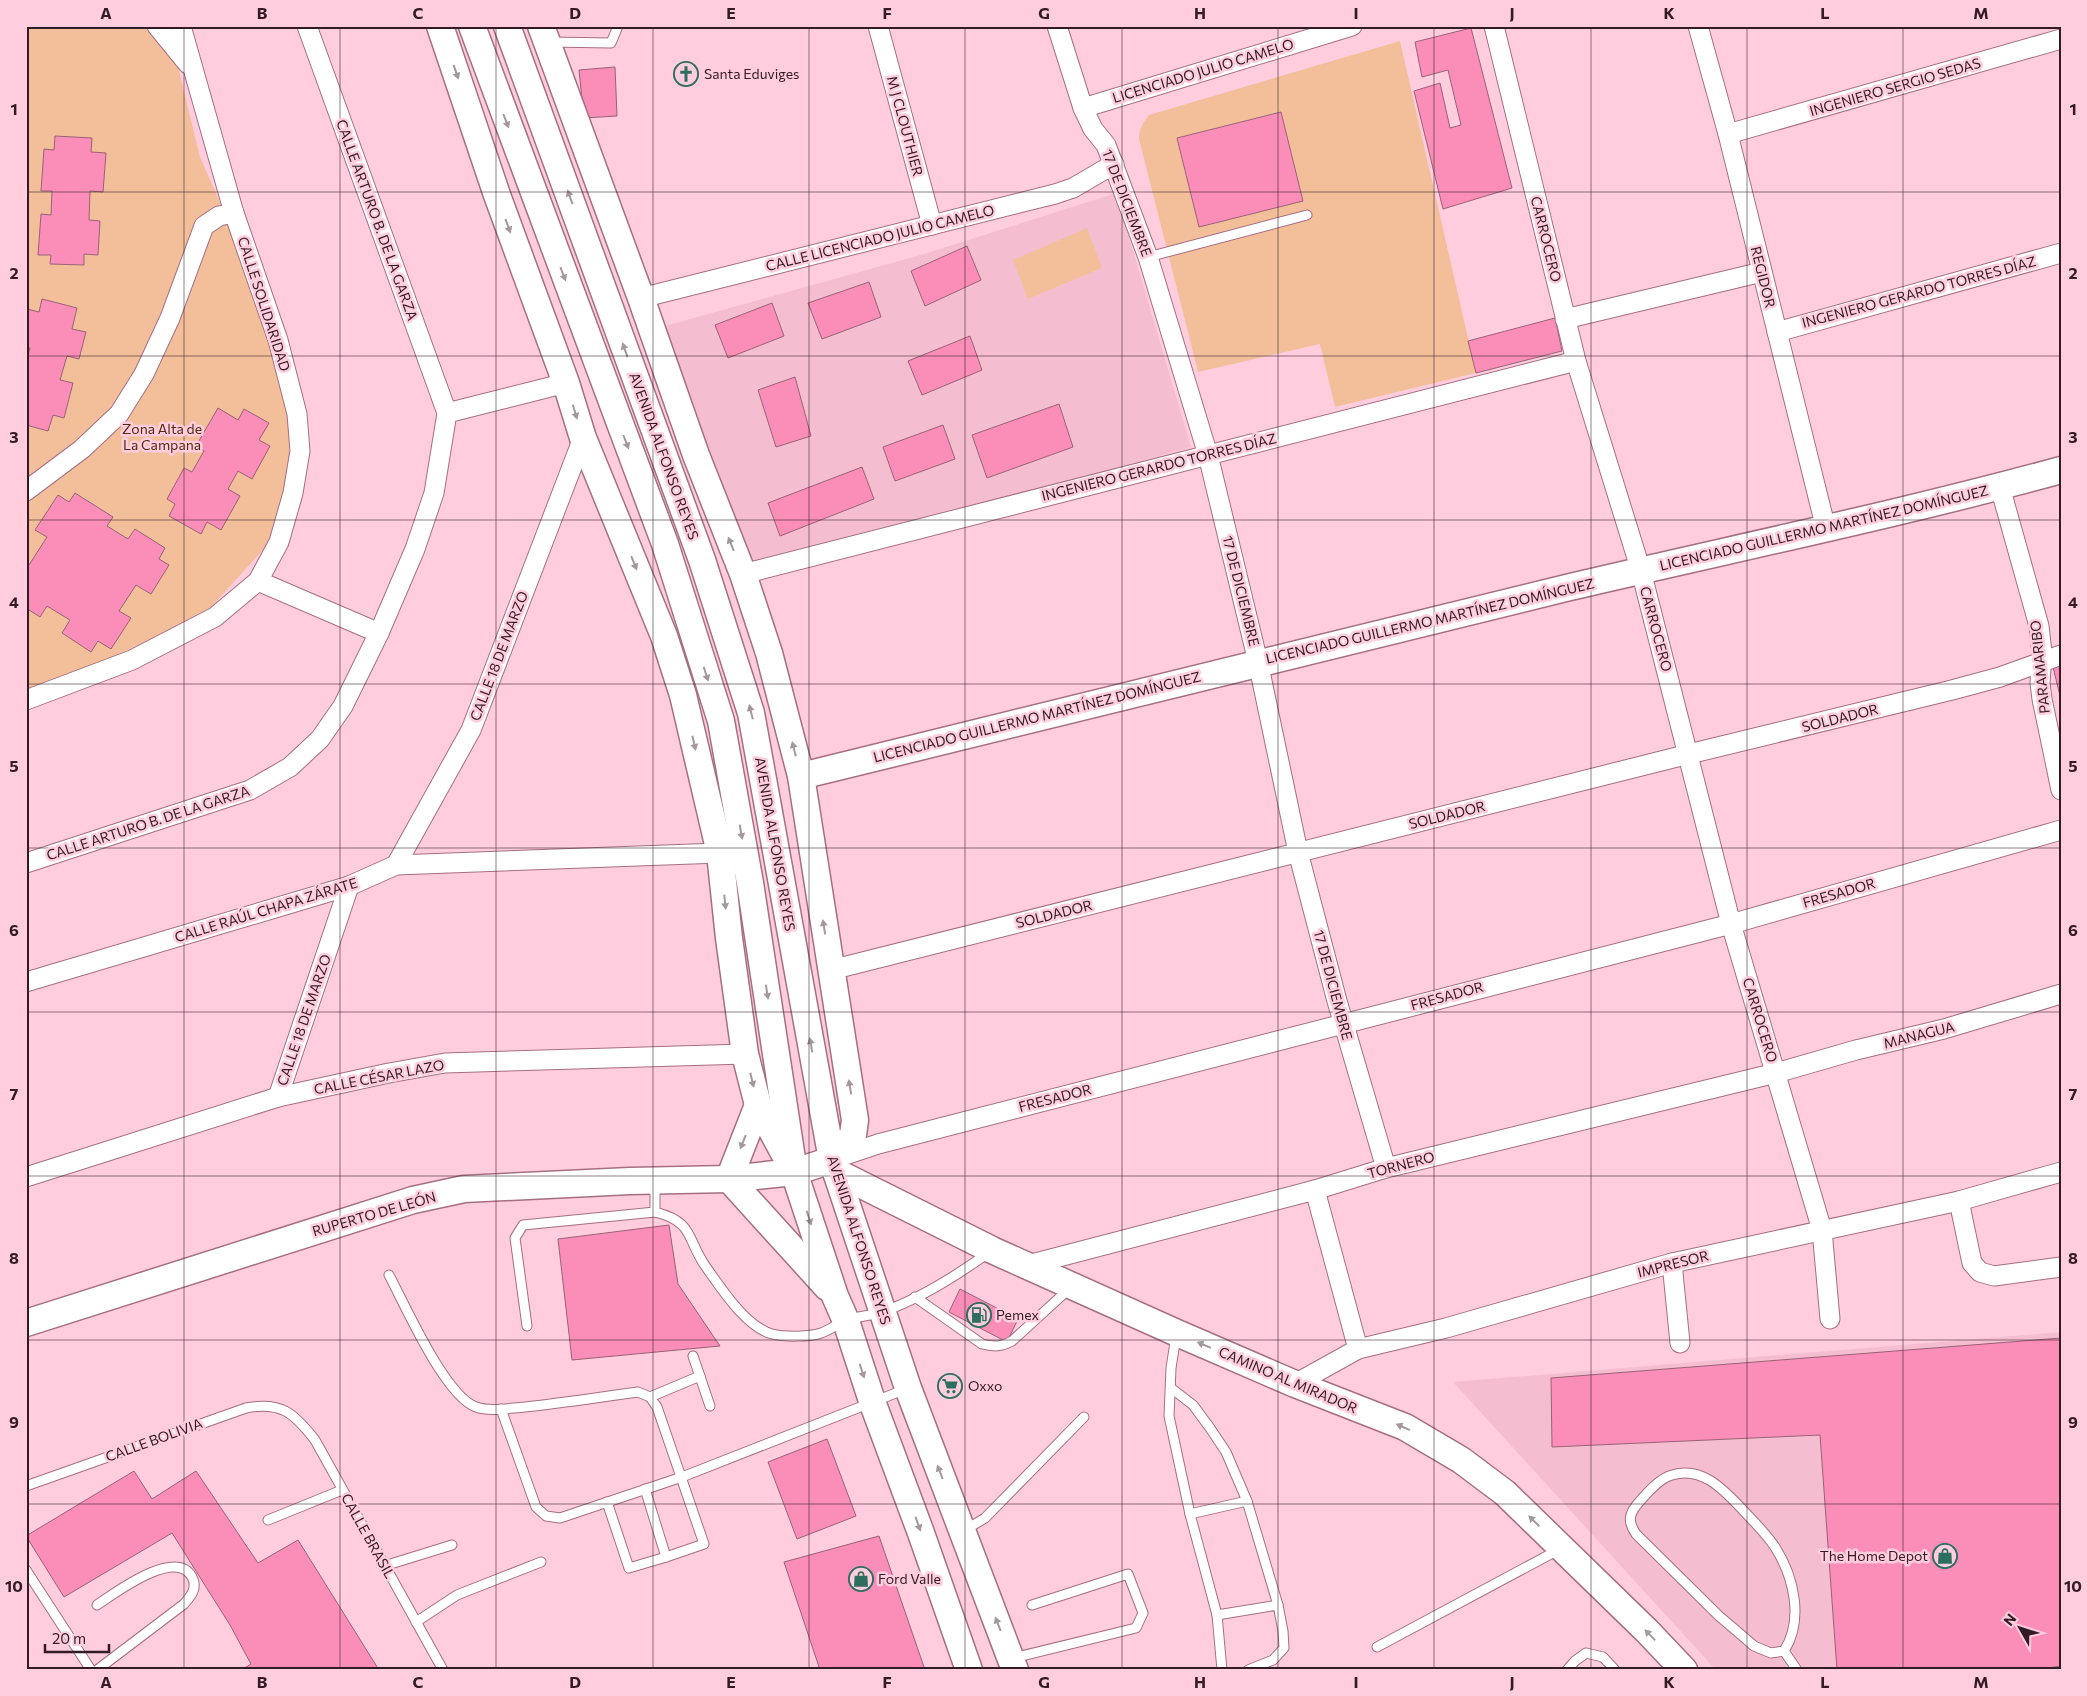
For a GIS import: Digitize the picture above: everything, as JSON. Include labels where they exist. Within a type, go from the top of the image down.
[{"type":"main road","points":[[440,26],[497,195],[566,383],[583,438],[664,636],[683,695],[720,853],[729,938],[745,1054],[758,1105],[794,1172]]},
{"type":"main road","points":[[472,26],[661,535],[721,721],[750,883],[794,1172],[835,1296],[846,1321],[873,1404],[969,1670]]},
{"type":"main road","name":"AVENIDA ALFONSO REYES","points":[[507,26],[520,38],[702,560],[751,713],[834,1166],[908,1388],[1013,1664]]},
{"type":"main road","points":[[544,34],[641,298],[696,455],[743,574],[769,653],[801,776],[855,1120],[853,1135],[834,1166]]},
{"type":"main road","name":"LICENCIADO GUILLERMO MARTÍNEZ DOMÍNGUEZ","points":[[801,776],[1258,662],[1826,529],[2000,487],[2061,470]]},
{"type":"main road","points":[[702,560],[769,653]]},
{"type":"main road","points":[[681,594],[683,695]]},
{"type":"main road","points":[[758,1105],[729,1179],[835,1296]]},
{"type":"main road","name":"RUPERTO DE LEÓN","points":[[26,1323],[412,1200],[464,1189],[655,1180],[729,1179],[834,1166]]},
{"type":"main road","name":"CAMINO AL MIRADOR","points":[[834,1166],[992,1250],[1177,1333],[1405,1428],[1461,1460],[1505,1493],[1684,1670]]},
{"type":"street","points":[[157,26],[192,69]]},
{"type":"street","name":"CALLE SOLIDARIDAD","points":[[26,700],[132,660],[215,617],[258,581],[279,542],[293,493],[300,451],[297,414],[278,340],[246,252],[181,26]]},
{"type":"street","name":"CALLE ARTURO B. DE LA GARZA","points":[[26,863],[250,790],[290,767],[320,739],[343,706],[379,632],[415,549],[434,493],[447,413],[307,26]]},
{"type":"street","name":"M J CLOUTHIER","points":[[878,26],[932,226]]},
{"type":"street","name":"17 DE DICIEMBRE","points":[[1057,26],[1083,108],[1093,129],[1106,145],[1148,257],[1208,455],[1258,662],[1298,852],[1344,1024],[1386,1168]]},
{"type":"street","name":"LICENCIADO JULIO CAMELO","points":[[1083,108],[1352,26]]},
{"type":"street","name":"CARROCERO","points":[[1494,26],[1576,361],[1641,571],[1731,924],[1822,1230],[1830,1319]]},
{"type":"street","name":"REGIDOR","points":[[1698,26],[1728,134],[1826,529]]},
{"type":"street","name":"INGENIERO SERGIO SEDAS","points":[[1728,134],[2061,39]]},
{"type":"street","name":"CALLE LICENCIADO JULIO CAMELO","points":[[641,298],[932,226],[1073,188],[1114,164]]},
{"type":"street","points":[[26,491],[82,449],[119,414],[144,374],[170,318],[204,226],[219,216],[234,213]]},
{"type":"street","name":"INGENIERO GERARDO TORRES DÍAZ","points":[[1777,332],[2061,253]]},
{"type":"street","points":[[1565,319],[1762,272]]},
{"type":"street","name":"INGENIERO GERARDO TORRES DÍAZ","points":[[743,574],[1576,361]]},
{"type":"street","points":[[447,413],[566,383]]},
{"type":"street","name":"CALLE 18 DE MARZO","points":[[396,865],[471,730],[583,438]]},
{"type":"street","name":"PARAMARIBO","points":[[2000,487],[2039,626],[2042,661],[2040,683],[2042,699],[2061,790]]},
{"type":"street","points":[[258,581],[379,632]]},
{"type":"street","name":"SOLDADOR","points":[[831,970],[1688,754],[1952,690],[2000,677],[2061,655]]},
{"type":"street","name":"FRESADOR","points":[[834,1166],[878,1144],[1731,924],[2061,830]]},
{"type":"street","name":"CALLE RAÚL CHAPA ZÁRATE","points":[[26,982],[349,886],[396,865],[720,853]]},
{"type":"street","name":"CALLE 18 DE MARZO","points":[[278,1097],[349,886]]},
{"type":"street","name":"MANAGUA","points":[[1776,1073],[1856,1050],[1944,1029],[2061,994]]},
{"type":"street","name":"CALLE CÉSAR LAZO","points":[[26,1177],[278,1097],[445,1063],[745,1054]]},
{"type":"street","name":"TORNERO","points":[[1028,1265],[1315,1190],[1386,1168],[1776,1073]]},
{"type":"street","name":"IMPRESOR","points":[[1296,1384],[1358,1348],[1446,1328],[1672,1263],[1959,1201],[2061,1172]]},
{"type":"street","points":[[1315,1190],[1358,1348]]},
{"type":"street","points":[[1959,1201],[1972,1263],[1980,1272],[1994,1276],[2061,1267]]},
{"type":"street","points":[[1672,1263],[1680,1343]]},
{"type":"lane","points":[[544,34],[610,43],[618,26]]},
{"type":"lane","points":[[1148,257],[1307,215]]},
{"type":"lane","points":[[655,1180],[655,1212]]},
{"type":"lane","points":[[527,1326],[515,1238],[523,1225],[655,1212],[672,1216],[686,1228],[700,1258],[728,1297],[751,1322],[771,1334],[787,1336],[820,1333],[846,1321],[882,1312],[916,1297],[967,1268],[992,1250]]},
{"type":"lane","points":[[389,1275],[440,1371],[458,1395],[476,1407],[501,1409],[555,1404],[638,1392],[650,1397],[658,1407],[704,1544],[629,1568],[607,1502]]},
{"type":"lane","points":[[916,1297],[982,1344],[994,1347],[1012,1341],[1073,1285]]},
{"type":"lane","points":[[1177,1333],[1170,1368],[1169,1416],[1190,1514],[1216,1615],[1222,1670]]},
{"type":"lane","points":[[693,1356],[710,1406]]},
{"type":"lane","points":[[650,1397],[700,1376]]},
{"type":"lane","points":[[501,1409],[536,1507],[546,1516],[560,1518],[682,1477],[873,1404],[908,1388]]},
{"type":"lane","points":[[1170,1388],[1193,1406],[1226,1452],[1247,1501],[1278,1605],[1284,1648],[1273,1660],[1248,1670]]},
{"type":"lane","name":"CALLE BOLIVIA","points":[[26,1486],[246,1408],[263,1404],[283,1409]]},
{"type":"lane","name":"CALLE BRASIL","points":[[283,1409],[300,1421],[315,1440],[443,1670]]},
{"type":"lane","points":[[962,1532],[985,1518],[1084,1417]]},
{"type":"lane","points":[[1691,1474],[1708,1479],[1721,1487],[1764,1532],[1776,1548],[1786,1570],[1795,1609],[1794,1633],[1784,1651],[1771,1652],[1754,1646],[1719,1616],[1636,1534],[1630,1523],[1632,1511],[1664,1478],[1672,1475],[1691,1474]]},
{"type":"lane","points":[[645,1489],[666,1557]]},
{"type":"lane","points":[[268,1520],[342,1490]]},
{"type":"lane","points":[[1190,1514],[1247,1501]]},
{"type":"lane","points":[[384,1566],[452,1545]]},
{"type":"lane","points":[[1377,1647],[1562,1548]]},
{"type":"lane","points":[[416,1622],[457,1595],[541,1562]]},
{"type":"lane","points":[[97,1604],[141,1578],[163,1568],[178,1566],[191,1575],[195,1584],[193,1592],[184,1604],[97,1670]]},
{"type":"lane","points":[[26,1570],[91,1670]]},
{"type":"lane","points":[[1013,1664],[1136,1628],[1143,1613],[1128,1574],[1032,1605]]},
{"type":"lane","points":[[1216,1615],[1278,1605]]},
{"type":"lane","points":[[1784,1651],[1797,1670]]},
{"type":"lane","points":[[1567,1670],[1586,1653],[1603,1657],[1614,1670]]},
{"type":"shaded area","points":[[1116,193],[1191,447],[750,573],[661,327],[924,254]]},
{"type":"shaded area","name":"The Home Depot","points":[[2061,1332],[2061,1670],[1716,1670],[1453,1382]]},
{"type":"green space","name":"Zona Alta de La Campana","points":[[26,26],[168,26],[200,157],[275,327],[303,440],[271,541],[203,616],[26,696]]},
{"type":"green space","points":[[1400,41],[1476,373],[1335,407],[1320,344],[1198,372],[1139,139],[1143,123],[1149,115]]},
{"type":"green space","points":[[1087,228],[1102,268],[1028,299],[1013,260]]},
{"type":"building","points":[[1471,28],[1512,188],[1443,209],[1414,91],[1440,83],[1450,128],[1461,125],[1448,70],[1422,77],[1415,42]]},
{"type":"building","points":[[615,67],[617,116],[584,118],[579,70]]},
{"type":"building","points":[[1281,112],[1303,201],[1199,227],[1177,138]]},
{"type":"building","points":[[55,136],[92,138],[91,152],[106,153],[103,192],[90,191],[89,220],[100,221],[98,255],[84,254],[84,265],[50,264],[51,255],[38,255],[41,214],[51,215],[52,191],[41,191],[44,149],[54,150]]},
{"type":"building","points":[[967,246],[981,280],[925,306],[911,271]]},
{"type":"building","points":[[869,282],[881,317],[822,339],[808,303]]},
{"type":"building","points":[[42,299],[77,308],[72,329],[86,332],[79,359],[67,356],[60,380],[73,383],[64,418],[53,415],[48,431],[26,425],[26,362],[30,348],[26,348],[26,312],[27,309],[39,312]]},
{"type":"building","points":[[772,303],[784,336],[728,358],[715,325]]},
{"type":"building","points":[[1555,318],[1562,351],[1476,373],[1468,341]]},
{"type":"building","points":[[970,336],[982,370],[922,395],[908,361]]},
{"type":"building","points":[[795,377],[811,436],[776,447],[758,390]]},
{"type":"building","points":[[1059,404],[1073,447],[987,478],[972,435]]},
{"type":"building","points":[[218,408],[238,420],[244,409],[269,423],[259,440],[270,446],[252,479],[238,471],[228,489],[240,496],[221,530],[207,522],[201,534],[169,516],[175,504],[167,499],[184,468],[192,472],[204,451],[196,446]]},
{"type":"building","points":[[943,425],[955,459],[895,481],[883,447]]},
{"type":"building","points":[[862,467],[874,499],[780,536],[768,503]]},
{"type":"building","points":[[75,493],[113,517],[107,526],[128,539],[135,529],[165,548],[159,559],[169,565],[151,594],[136,585],[119,611],[131,618],[111,649],[98,641],[91,652],[62,633],[70,620],[47,606],[40,617],[26,608],[26,564],[29,565],[47,537],[35,530],[58,495],[69,502]]},
{"type":"building","points":[[2061,665],[2061,700],[2053,667]]},
{"type":"building","points":[[669,1225],[678,1284],[720,1346],[572,1360],[558,1239]]},
{"type":"building","points":[[960,1289],[1018,1319],[1007,1342],[949,1312]]},
{"type":"building","name":"The Home Depot","points":[[2061,1338],[2061,1666],[2034,1670],[1837,1670],[1820,1435],[1552,1447],[1551,1378]]},
{"type":"building","points":[[827,1439],[856,1516],[797,1539],[768,1462]]},
{"type":"building","points":[[134,1471],[152,1499],[196,1471],[258,1563],[298,1540],[379,1670],[241,1670],[251,1664],[230,1625],[172,1533],[64,1597],[26,1536]]},
{"type":"building","points":[[879,1536],[925,1670],[820,1670],[784,1562]]},
{"type":"place","name":"Santa Eduviges","points":[[686,74]]},
{"type":"place","name":"Pemex","points":[[979,1315]]},
{"type":"place","name":"Oxxo","points":[[950,1386]]},
{"type":"place","name":"The Home Depot","points":[[1945,1556]]},
{"type":"place","name":"Ford Valle","points":[[861,1579]]}]
